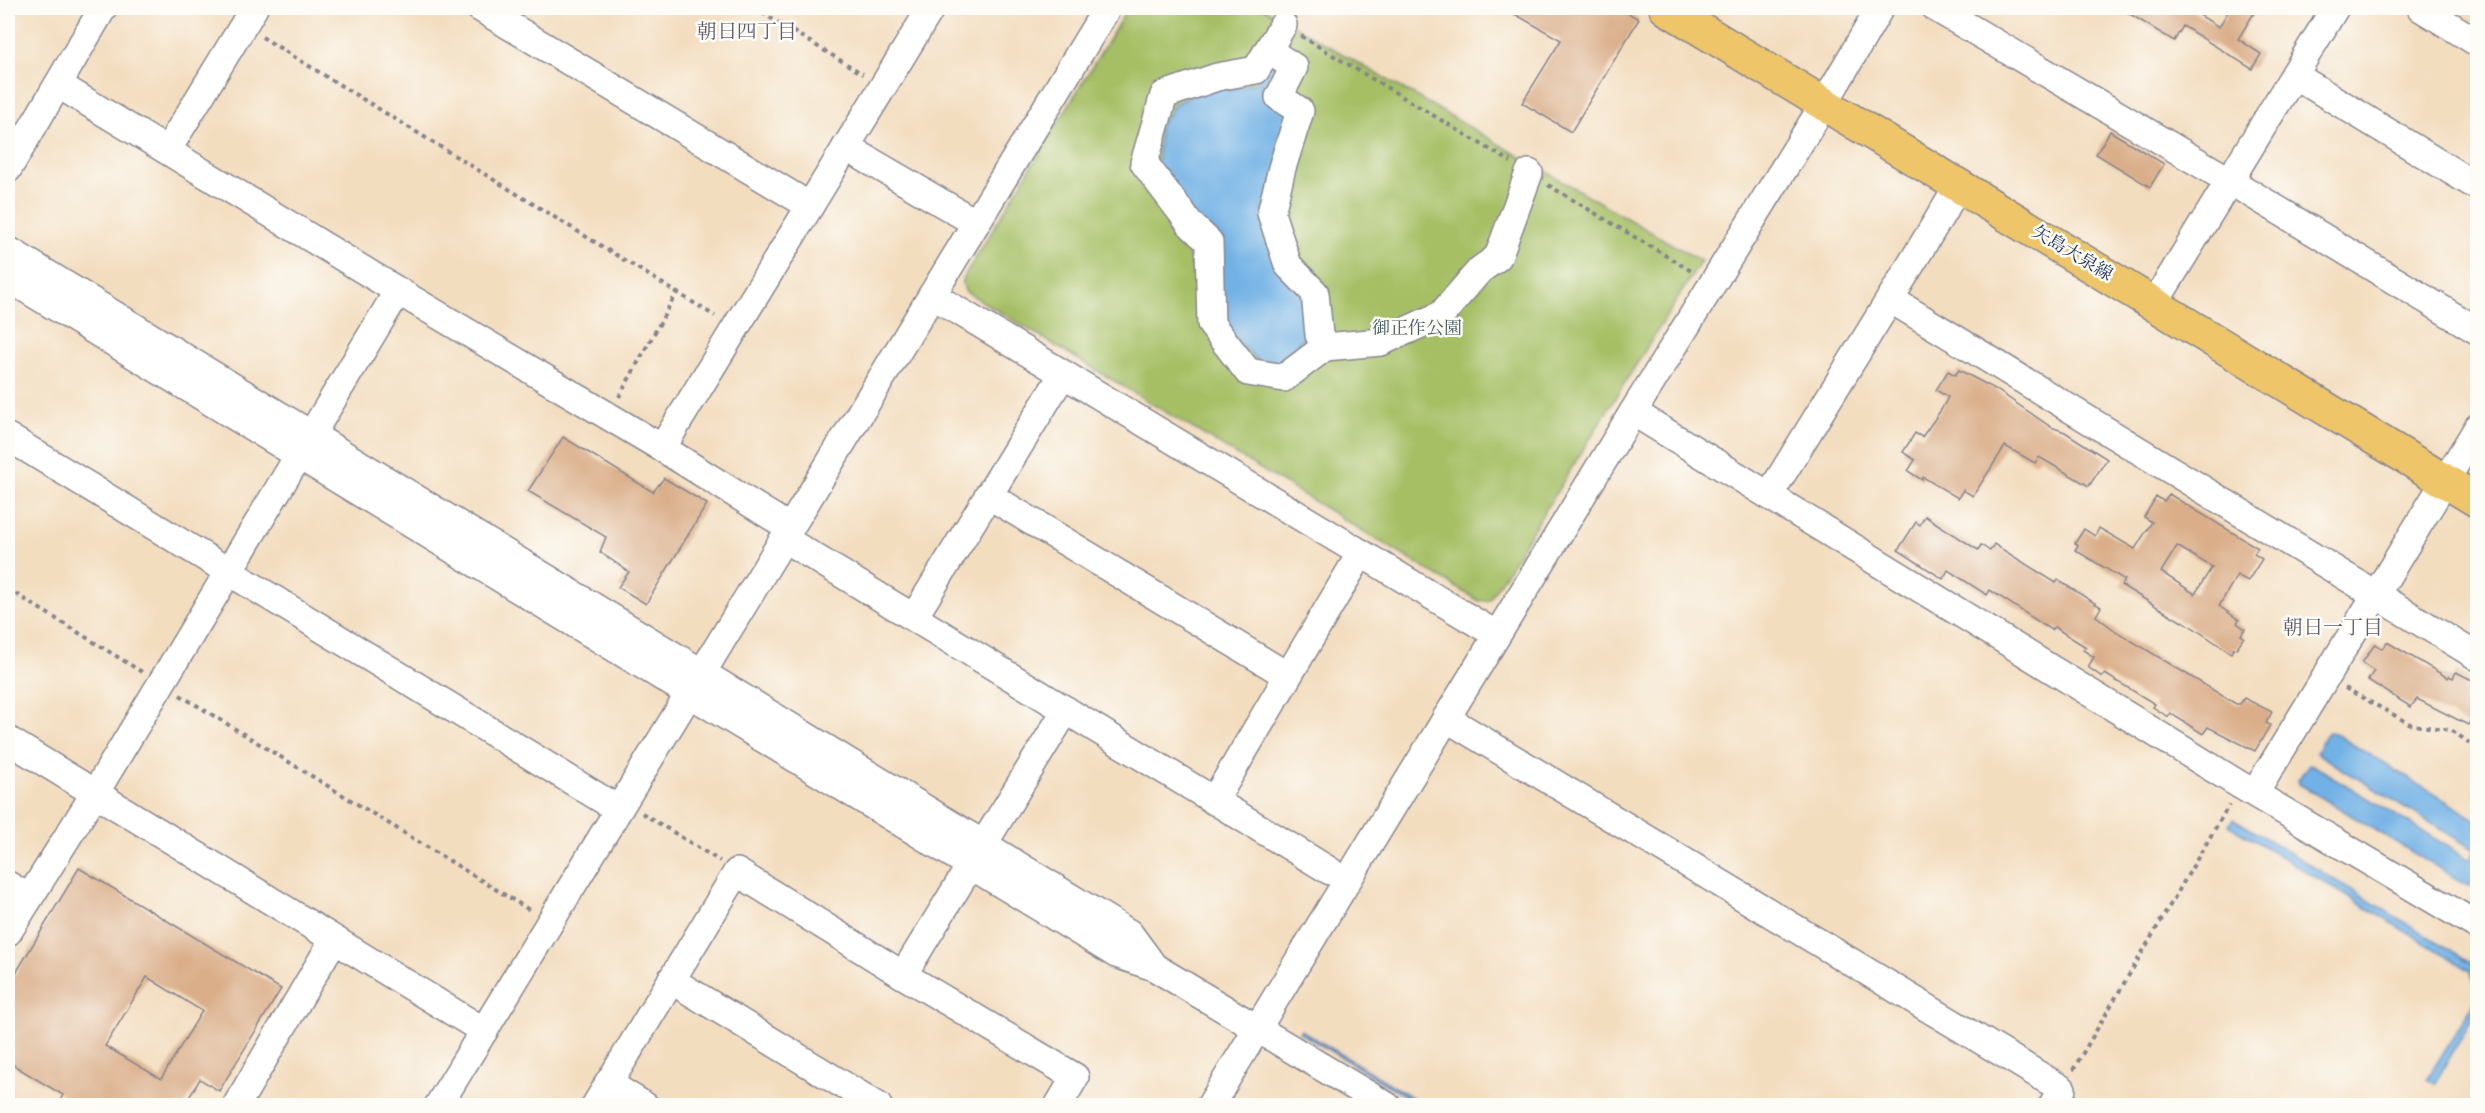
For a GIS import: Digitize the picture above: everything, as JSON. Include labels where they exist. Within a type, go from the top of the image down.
[{"type":"main road","name":"矢島大泉線","points":[[1683,12],[1824,104],[1958,187],[2478,501]]},
{"type":"street","points":[[8,169],[103,8]]},
{"type":"street","points":[[480,8],[810,206]]},
{"type":"street","points":[[662,448],[931,8]]},
{"type":"street","points":[[438,1106],[696,683],[793,537],[932,295],[1107,8]]},
{"type":"street","points":[[1210,1106],[1633,412],[1824,104],[1880,8]]},
{"type":"street","points":[[1936,8],[2478,331]]},
{"type":"street","points":[[2154,304],[2335,8]]},
{"type":"street","points":[[2421,8],[2478,42]]},
{"type":"street","points":[[168,149],[249,17]]},
{"type":"street","points":[[1283,25],[1256,70],[1217,77],[1164,95],[1144,163],[1191,225],[1209,242],[1211,324],[1248,372],[1284,378],[1325,347],[1382,342],[1441,315],[1480,270],[1498,257],[1529,173]]},
{"type":"street","points":[[1268,50],[1294,67],[1279,97],[1300,111],[1271,213],[1288,265],[1316,293],[1318,335],[1325,347]]},
{"type":"street","points":[[2294,75],[2478,187]]},
{"type":"street","points":[[58,85],[168,149],[398,291],[662,448],[914,617],[1330,871]]},
{"type":"street","points":[[846,147],[976,223]]},
{"type":"street","points":[[1770,494],[1958,187]]},
{"type":"street","points":[[8,250],[304,445]]},
{"type":"street","points":[[8,278],[304,445],[977,854],[1116,954],[1154,967],[1387,1106]]},
{"type":"street","points":[[8,932],[18,891],[95,793],[398,291]]},
{"type":"street","points":[[932,295],[1497,635]]},
{"type":"street","points":[[1890,298],[2478,657]]},
{"type":"street","points":[[914,617],[1063,374]]},
{"type":"street","points":[[1633,412],[2248,789],[2478,926]]},
{"type":"street","points":[[2248,789],[2375,594],[2478,427]]},
{"type":"street","points":[[8,437],[229,572],[621,805]]},
{"type":"street","points":[[988,495],[1288,676]]},
{"type":"street","points":[[1215,801],[1361,553]]},
{"type":"street","points":[[903,975],[1066,710]]},
{"type":"street","points":[[1446,718],[2057,1097]]},
{"type":"street","points":[[8,740],[333,941],[484,1031]]},
{"type":"street","points":[[645,1106],[601,1094],[737,872],[903,975],[1075,1077],[1058,1106]]},
{"type":"street","points":[[236,1106],[333,941]]},
{"type":"street","points":[[671,980],[878,1106]]},
{"type":"path","points":[[753,8],[883,86]]},
{"type":"path","points":[[1254,8],[1696,274]]},
{"type":"path","points":[[249,17],[735,328]]},
{"type":"path","points":[[608,417],[677,292]]},
{"type":"path","points":[[8,589],[549,922]]},
{"type":"path","points":[[2336,683],[2412,725],[2451,730],[2478,749]]},
{"type":"path","points":[[2057,1097],[2248,789]]},
{"type":"path","points":[[621,805],[737,872]]},
{"type":"green space","name":"御正作公園","points":[[1128,8],[1263,8],[1701,261],[1489,600],[1479,601],[965,291],[962,280]]},
{"type":"water","points":[[1269,62],[1288,72],[1297,114],[1263,212],[1308,296],[1307,333],[1277,367],[1266,369],[1232,335],[1181,203],[1158,165],[1159,128],[1175,104],[1207,87],[1232,89],[1258,82]]},
{"type":"water","points":[[2328,732],[2334,733],[2477,820],[2477,885],[2468,886],[2299,784],[2298,780],[2309,764],[2313,765],[2470,860],[2475,850],[2316,753]]},
{"type":"water","points":[[2234,819],[2477,966],[2477,995],[2471,971],[2229,825]]},
{"type":"water","points":[[2477,998],[2477,1011],[2435,1083],[2427,1079]]},
{"type":"water","points":[[1301,1030],[1425,1105],[1420,1105],[1299,1032]]},
{"type":"building","points":[[1504,8],[1619,8],[1639,19],[1571,132],[1522,103],[1561,40]]},
{"type":"building","points":[[2120,8],[2188,8],[2219,27],[2230,8],[2257,8],[2238,39],[2261,54],[2252,69],[2183,26],[2174,41]]},
{"type":"building","points":[[2110,131],[2164,164],[2150,187],[2096,154]]},
{"type":"building","points":[[1959,370],[1995,389],[2051,427],[2065,432],[2107,459],[2089,486],[2039,457],[2035,463],[2005,446],[1973,496],[1963,490],[1958,498],[1923,477],[1922,480],[1908,471],[1915,460],[1903,452],[1915,433],[1922,437],[1941,410],[1948,397],[1936,390],[1948,371],[1955,375]]},
{"type":"building","points":[[563,437],[653,492],[664,478],[707,504],[646,604],[618,587],[629,572],[600,552],[606,537],[528,491]]},
{"type":"building","points":[[2169,494],[2258,548],[2254,554],[2262,559],[2248,581],[2237,575],[2219,606],[2239,620],[2237,623],[2245,629],[2241,635],[2244,637],[2231,653],[2183,621],[2121,585],[2125,580],[2075,550],[2078,545],[2075,543],[2084,529],[2095,536],[2099,528],[2135,549],[2152,522],[2144,517],[2156,497],[2164,501]],"holes":[[[2177,546],[2212,567],[2195,594],[2161,572]]]},
{"type":"building","points":[[1925,516],[1978,550],[1981,545],[1990,551],[1994,544],[2056,583],[2058,580],[2101,607],[2096,616],[2117,632],[2236,704],[2240,704],[2244,698],[2272,712],[2266,723],[2270,725],[2255,751],[2208,727],[2203,734],[2170,713],[2168,717],[2153,707],[2155,704],[2105,674],[2102,677],[2088,667],[2094,657],[2083,650],[2086,647],[2054,627],[2051,630],[1990,590],[1987,595],[1948,570],[1943,579],[1898,550],[1916,522],[1920,525]]},
{"type":"building","points":[[2387,642],[2448,678],[2449,676],[2453,678],[2456,672],[2478,683],[2478,707],[2468,725],[2417,699],[2411,707],[2368,680],[2374,671],[2362,663],[2375,644],[2382,649]]},
{"type":"building","points":[[79,868],[281,989],[219,1091],[200,1079],[184,1106],[57,1106],[63,1095],[8,1062],[8,986]],"holes":[[[147,977],[202,1011],[161,1079],[105,1046]]]},
{"type":"district","name":"朝日四丁目","points":[[747,33]]},
{"type":"district","name":"朝日一丁目","points":[[2333,629]]}]
